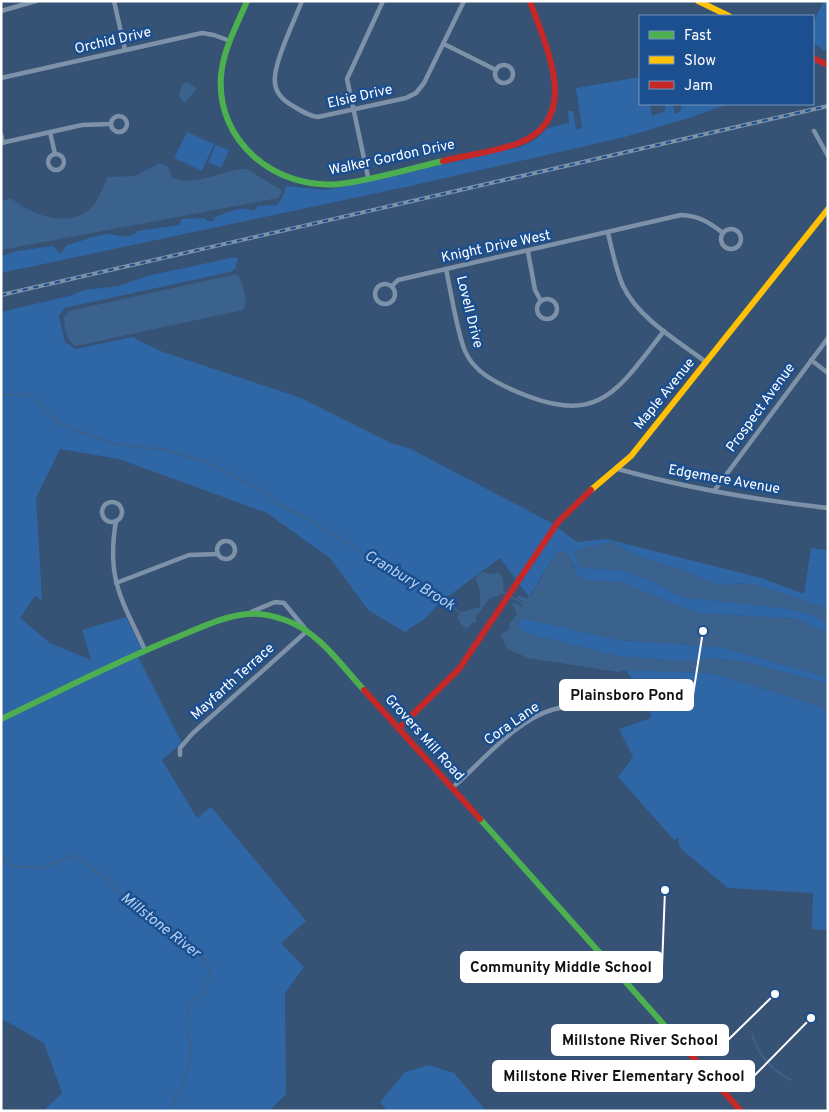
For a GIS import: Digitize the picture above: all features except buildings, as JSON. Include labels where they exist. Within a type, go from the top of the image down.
[{"type":"street","points":[[1,11],[36,1]]},
{"type":"street","points":[[114,1],[125,50]]},
{"type":"street","name":"Walker Gordon Drive","points":[[247,1],[230,41],[221,76],[224,112],[234,134],[256,160],[280,176],[303,183],[340,184],[515,145],[539,130],[554,107],[556,84],[555,74],[530,1]]},
{"type":"street","name":"Elsie Drive","points":[[302,1],[276,70],[275,81],[277,91],[288,103],[314,117],[406,98],[416,93],[424,83],[464,1]]},
{"type":"street","points":[[368,177],[347,84],[348,73],[383,1]]},
{"type":"street","points":[[698,1],[727,15]]},
{"type":"street","name":"Orchid Drive","points":[[1,78],[202,34],[214,35],[230,41]]},
{"type":"street","points":[[444,44],[496,70]]},
{"type":"street","points":[[814,59],[828,66]]},
{"type":"street","points":[[1,134],[2,143],[82,125],[110,124]]},
{"type":"street","points":[[814,131],[828,156]]},
{"type":"street","points":[[50,132],[54,154]]},
{"type":"street","name":"Maple Avenue","points":[[399,728],[458,669],[562,518],[588,492],[618,469],[828,209]]},
{"type":"street","name":"Knight Drive West","points":[[392,286],[398,280],[608,234],[681,215],[695,216],[707,221],[723,233]]},
{"type":"street","points":[[731,229],[737,231],[741,238],[739,245],[730,249],[724,246],[721,240],[723,233],[731,229]]},
{"type":"street","points":[[608,234],[623,286],[647,317],[706,362]]},
{"type":"street","points":[[528,252],[535,290],[541,301]]},
{"type":"street","name":"Lovell Drive","points":[[446,269],[465,350],[473,365],[500,384],[541,402],[563,407],[577,406],[606,396],[620,385],[664,331]]},
{"type":"street","points":[[384,284],[392,286],[395,293],[391,302],[385,304],[377,301],[374,292],[377,286],[384,284]]},
{"type":"street","points":[[550,299],[555,303],[557,311],[553,318],[546,320],[539,316],[536,309],[541,301],[550,299]]},
{"type":"street","name":"Prospect Avenue","points":[[714,491],[828,338]]},
{"type":"street","points":[[811,360],[828,373]]},
{"type":"street","name":"Edgemere Avenue","points":[[618,469],[654,479],[714,491],[828,508]]},
{"type":"street","points":[[116,521],[107,520],[103,516],[103,509],[107,504],[116,504],[121,508],[122,514],[116,521],[111,554],[119,595],[145,650]]},
{"type":"street","points":[[116,583],[189,555],[218,554],[222,558],[228,559],[233,556],[235,548],[229,542],[223,542],[218,546],[218,554]]},
{"type":"street","points":[[248,614],[279,602],[284,604],[296,616],[307,631]]},
{"type":"street","name":"Grovers Mill Road","points":[[1,718],[145,650],[223,619],[248,614],[272,616],[307,631],[399,728],[741,1111]]},
{"type":"street","name":"Mayfarth Terrace","points":[[180,755],[180,748],[193,733],[307,631]]},
{"type":"street","name":"Cora Lane","points":[[452,788],[502,742],[548,711],[563,708],[628,707]]},
{"type":"shaded area","points":[[824,1],[828,1],[828,47],[825,51],[814,44],[814,20]]},
{"type":"shaded area","points":[[639,77],[639,105],[650,105],[652,116],[665,111],[665,105],[673,105],[675,114],[680,112],[682,105],[725,105],[625,137],[410,186],[1,273],[1,256],[18,251],[53,246],[60,254],[67,245],[103,234],[131,236],[138,231],[179,225],[182,219],[204,218],[207,221],[213,221],[215,217],[234,210],[249,209],[254,211],[258,206],[277,205],[283,196],[286,186],[326,190],[521,147],[536,139],[548,128],[569,123],[568,111],[573,111],[576,129],[582,128],[576,88]]},
{"type":"shaded area","points":[[187,82],[197,89],[185,103],[179,97],[182,84]]},
{"type":"shaded area","points":[[187,132],[214,144],[202,171],[174,158]]},
{"type":"shaded area","points":[[216,145],[229,150],[221,168],[208,162]]},
{"type":"shaded area","points":[[160,163],[167,166],[173,178],[182,180],[201,179],[247,169],[281,190],[281,194],[278,198],[1,250],[1,201],[11,198],[39,214],[61,219],[72,218],[91,208],[99,197],[108,177],[135,176]]},
{"type":"shaded area","points":[[235,257],[238,259],[235,269],[230,272],[64,308],[59,316],[65,342],[76,349],[132,337],[163,352],[301,398],[391,443],[411,449],[550,522],[577,542],[606,539],[761,578],[804,594],[811,548],[828,550],[828,609],[757,585],[734,583],[721,586],[679,569],[641,558],[610,542],[574,551],[579,567],[620,570],[651,580],[682,597],[784,608],[814,615],[828,624],[828,633],[795,619],[696,613],[620,582],[583,580],[575,572],[574,565],[557,552],[529,597],[500,558],[439,603],[427,617],[405,632],[368,610],[331,559],[267,513],[119,459],[60,449],[36,498],[42,600],[35,596],[20,618],[50,643],[91,660],[82,630],[126,617],[145,655],[138,657],[182,743],[162,760],[197,818],[211,807],[306,921],[281,943],[304,967],[285,993],[286,1094],[269,1111],[43,1111],[62,1093],[44,1043],[4,1020],[1,1022],[1,312],[73,295],[84,290],[119,286],[147,276]]},
{"type":"shaded area","points":[[237,275],[243,288],[245,307],[243,310],[76,346],[70,341],[67,334],[64,318],[69,311]]},
{"type":"shaded area","points":[[610,542],[641,558],[679,569],[721,586],[734,583],[757,585],[828,609],[828,624],[814,615],[784,608],[682,597],[651,580],[620,570],[579,567],[574,551]]},
{"type":"shaded area","points":[[557,552],[564,552],[570,555],[575,572],[583,580],[620,582],[696,613],[795,619],[828,633],[828,677],[721,647],[620,640],[521,618],[518,625],[524,633],[618,656],[682,661],[712,658],[745,662],[828,684],[828,711],[817,705],[712,673],[626,670],[618,672],[528,658],[507,649],[500,634],[509,630],[510,623],[517,614],[512,604],[514,602],[521,606],[524,602],[517,598],[519,595],[525,598],[530,597]]},
{"type":"shaded area","name":"Cranbury Brook","points":[[483,572],[494,574],[497,572],[502,576],[504,588],[501,594],[489,599],[476,617],[477,622],[473,622],[467,629],[457,617],[461,612],[480,607],[480,592],[476,579],[478,574]]},
{"type":"shaded area","points":[[521,618],[620,640],[721,647],[828,677],[828,684],[745,662],[712,658],[682,661],[617,656],[524,633],[518,625]]},
{"type":"shaded area","points":[[626,670],[712,673],[817,705],[828,711],[828,930],[812,929],[813,893],[728,888],[680,848],[678,838],[674,840],[618,777],[633,757],[619,729],[651,718],[649,707]]},
{"type":"shaded area","points":[[429,1065],[454,1073],[486,1111],[387,1111],[380,1102],[405,1072]]},
{"type":"waterway","name":"Cranbury Brook","points":[[1,395],[28,394],[60,424],[114,444],[166,450],[207,462],[258,488],[278,504],[304,517],[461,613]]},
{"type":"waterway","name":"Cranbury Brook","points":[[500,591],[524,604]]},
{"type":"waterway","name":"Millstone River","points":[[1,854],[10,866],[42,868],[73,855],[105,878],[127,900],[199,952],[211,969],[204,994],[189,1004],[186,1026],[191,1045],[189,1069],[170,1111]]},
{"type":"waterway","points":[[752,1034],[758,1049],[771,1067],[791,1080]]},
{"type":"railway","points":[[1,295],[828,106]]},
{"type":"traffic: fast","points":[[247,1],[231,38],[222,66],[222,100],[228,122],[240,141],[255,157],[273,170],[293,179],[316,184],[351,182],[443,161]]},
{"type":"traffic: fast","points":[[1,719],[157,645],[213,622],[248,614],[272,616],[297,625],[308,632],[328,650],[364,690]]},
{"type":"traffic: fast","points":[[480,819],[682,1045]]},
{"type":"traffic: slow","points":[[698,1],[727,15]]},
{"type":"traffic: slow","points":[[591,490],[631,456],[828,209]]},
{"type":"traffic: jam","points":[[443,161],[519,143],[538,132],[550,116],[555,99],[554,79],[544,38],[530,1]]},
{"type":"traffic: jam","points":[[814,58],[828,65]]},
{"type":"traffic: jam","points":[[399,728],[459,669],[558,522],[591,490]]},
{"type":"traffic: jam","points":[[364,690],[480,819]]},
{"type":"traffic: jam","points":[[682,1045],[741,1111]]},
{"type":"place","name":"Plainsboro Pond","points":[[703,631]]},
{"type":"place","name":"Community Middle School","points":[[665,890]]},
{"type":"place","name":"Millstone River School","points":[[775,994]]},
{"type":"place","name":"Millstone River Elementary School","points":[[811,1018]]}]
